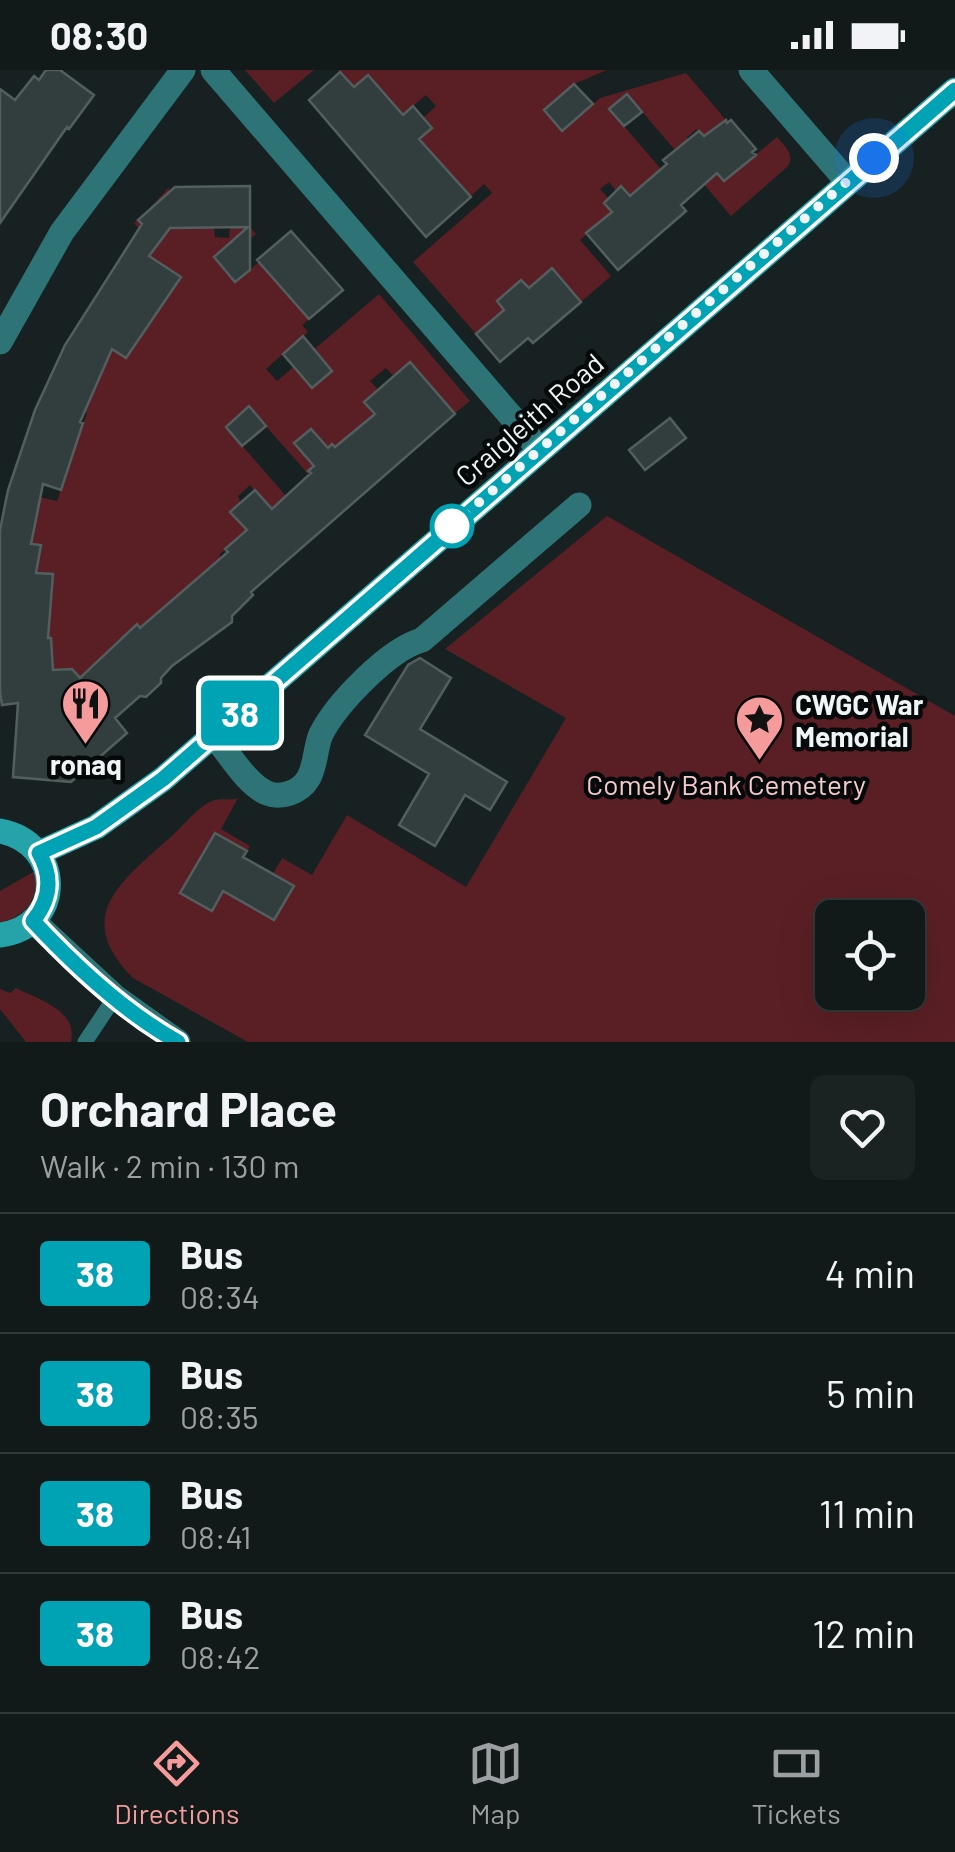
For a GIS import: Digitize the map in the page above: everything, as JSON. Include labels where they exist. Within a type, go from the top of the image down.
[{"type":"main road","name":"Craigleith Road","points":[[39,853],[96,827],[127,807],[214,736],[955,90]]},
{"type":"main road","points":[[0,831],[26,840],[39,853],[49,882],[44,907],[33,921],[0,936]]},
{"type":"street","points":[[0,342],[62,232],[183,70]]},
{"type":"street","points":[[213,70],[540,450]]},
{"type":"street","points":[[751,70],[847,181]]},
{"type":"street","points":[[214,736],[258,787],[270,794],[286,795],[298,789],[308,780],[320,736],[338,708],[403,645],[422,640],[579,505]]},
{"type":"street","points":[[33,921],[146,1023],[178,1042]]},
{"type":"lane","points":[[85,1042],[115,997]]},
{"type":"green space","points":[[245,70],[314,70],[274,103]]},
{"type":"green space","points":[[338,70],[607,70],[574,84],[545,110],[563,131],[600,98],[686,73],[726,120],[710,130],[706,138],[697,129],[687,137],[711,178],[717,173],[724,181],[777,137],[790,159],[787,167],[731,216],[628,95],[610,110],[661,169],[630,196],[622,187],[616,191],[609,182],[600,189],[612,212],[580,240],[611,276],[581,302],[552,269],[529,288],[521,280],[504,310],[476,334],[413,262],[492,193],[484,184],[456,210],[405,151],[423,118],[436,106],[426,95],[389,126],[381,89],[368,75],[354,87]]},
{"type":"green space","points":[[169,187],[169,227],[214,227],[215,237],[229,238],[230,227],[250,227],[256,234],[240,247],[228,273],[236,282],[259,262],[309,319],[302,325],[308,332],[266,369],[277,381],[379,294],[470,401],[454,414],[386,368],[370,381],[378,390],[365,401],[375,414],[364,423],[371,430],[328,448],[311,429],[295,443],[314,466],[309,475],[249,407],[226,427],[286,496],[268,511],[250,485],[238,496],[250,527],[219,555],[237,576],[209,568],[198,577],[206,586],[180,608],[172,600],[161,609],[164,614],[142,631],[136,625],[113,645],[89,688],[71,669],[29,673],[26,640],[53,574],[28,572],[40,545],[31,544],[40,497],[57,501],[87,413],[72,406],[101,341],[127,357],[180,277],[149,256],[155,247],[134,223],[138,220],[152,235],[146,213]]},
{"type":"green space","name":"Comely Bank Cemetery","points":[[607,516],[955,716],[955,1042],[248,1042],[133,978],[115,956],[106,935],[105,917],[111,899],[137,867],[198,810],[215,800],[238,798],[221,829],[250,846],[247,851],[215,833],[181,893],[212,911],[223,891],[274,920],[293,886],[273,874],[282,858],[312,875],[347,815],[466,887],[566,718],[445,649]]},
{"type":"green space","points":[[35,871],[35,890],[29,905],[0,924],[0,891]]},
{"type":"green space","points":[[16,988],[63,1014],[72,1031],[71,1042],[26,1042],[0,1009],[0,989],[10,993]]},
{"type":"building","points":[[46,70],[60,70],[94,95],[0,223],[0,89],[15,100],[34,76],[39,80]]},
{"type":"building","points":[[340,72],[354,87],[368,75],[403,115],[413,106],[432,128],[419,139],[471,197],[426,237],[309,100]]},
{"type":"building","points":[[574,84],[593,104],[562,131],[544,110]]},
{"type":"building","points":[[627,94],[642,112],[624,126],[609,109]]},
{"type":"building","points":[[731,120],[756,149],[752,152],[756,155],[724,181],[717,173],[681,205],[686,211],[618,270],[586,233],[612,212],[604,203],[621,186],[630,196],[667,164],[663,160],[699,131],[704,136]]},
{"type":"building","points":[[250,186],[250,270],[235,282],[214,257],[248,227],[170,228],[149,256],[181,277],[126,358],[112,349],[80,422],[83,423],[61,490],[43,484],[31,544],[41,545],[36,573],[53,574],[48,638],[53,670],[72,669],[80,678],[137,624],[140,628],[228,552],[225,549],[247,530],[230,512],[255,490],[272,509],[311,473],[308,471],[314,466],[294,443],[311,429],[328,448],[332,444],[335,447],[375,414],[364,402],[410,362],[455,414],[251,592],[253,595],[232,616],[232,622],[172,666],[146,697],[140,696],[115,718],[127,733],[71,782],[13,777],[18,703],[2,705],[0,692],[0,530],[8,490],[35,410],[65,345],[142,224],[138,220],[175,187]]},
{"type":"building","points":[[291,231],[343,290],[309,319],[257,260]]},
{"type":"building","points":[[552,268],[581,302],[533,343],[528,338],[500,362],[476,334],[504,310],[497,301],[521,280],[529,288]]},
{"type":"building","points":[[303,336],[332,371],[312,388],[283,354]]},
{"type":"building","points":[[249,406],[266,426],[242,446],[226,427]]},
{"type":"building","points":[[670,418],[686,438],[645,470],[629,450]]},
{"type":"building","points":[[420,658],[451,678],[420,729],[507,782],[490,810],[465,795],[435,846],[399,825],[429,774],[365,735],[408,665]]},
{"type":"building","points":[[215,833],[247,851],[243,857],[294,886],[274,920],[223,891],[212,911],[180,893]]},
{"type":"bus line","name":"38","points":[[178,1042],[146,1023],[58,948],[33,921],[44,907],[49,882],[39,853],[96,827],[163,779],[955,90]]},
{"type":"place","name":"ronaq","points":[[86,746]]},
{"type":"place","name":"CWGC War Memorial","points":[[760,762]]},
{"type":"route","points":[[452,526],[874,158]]}]
